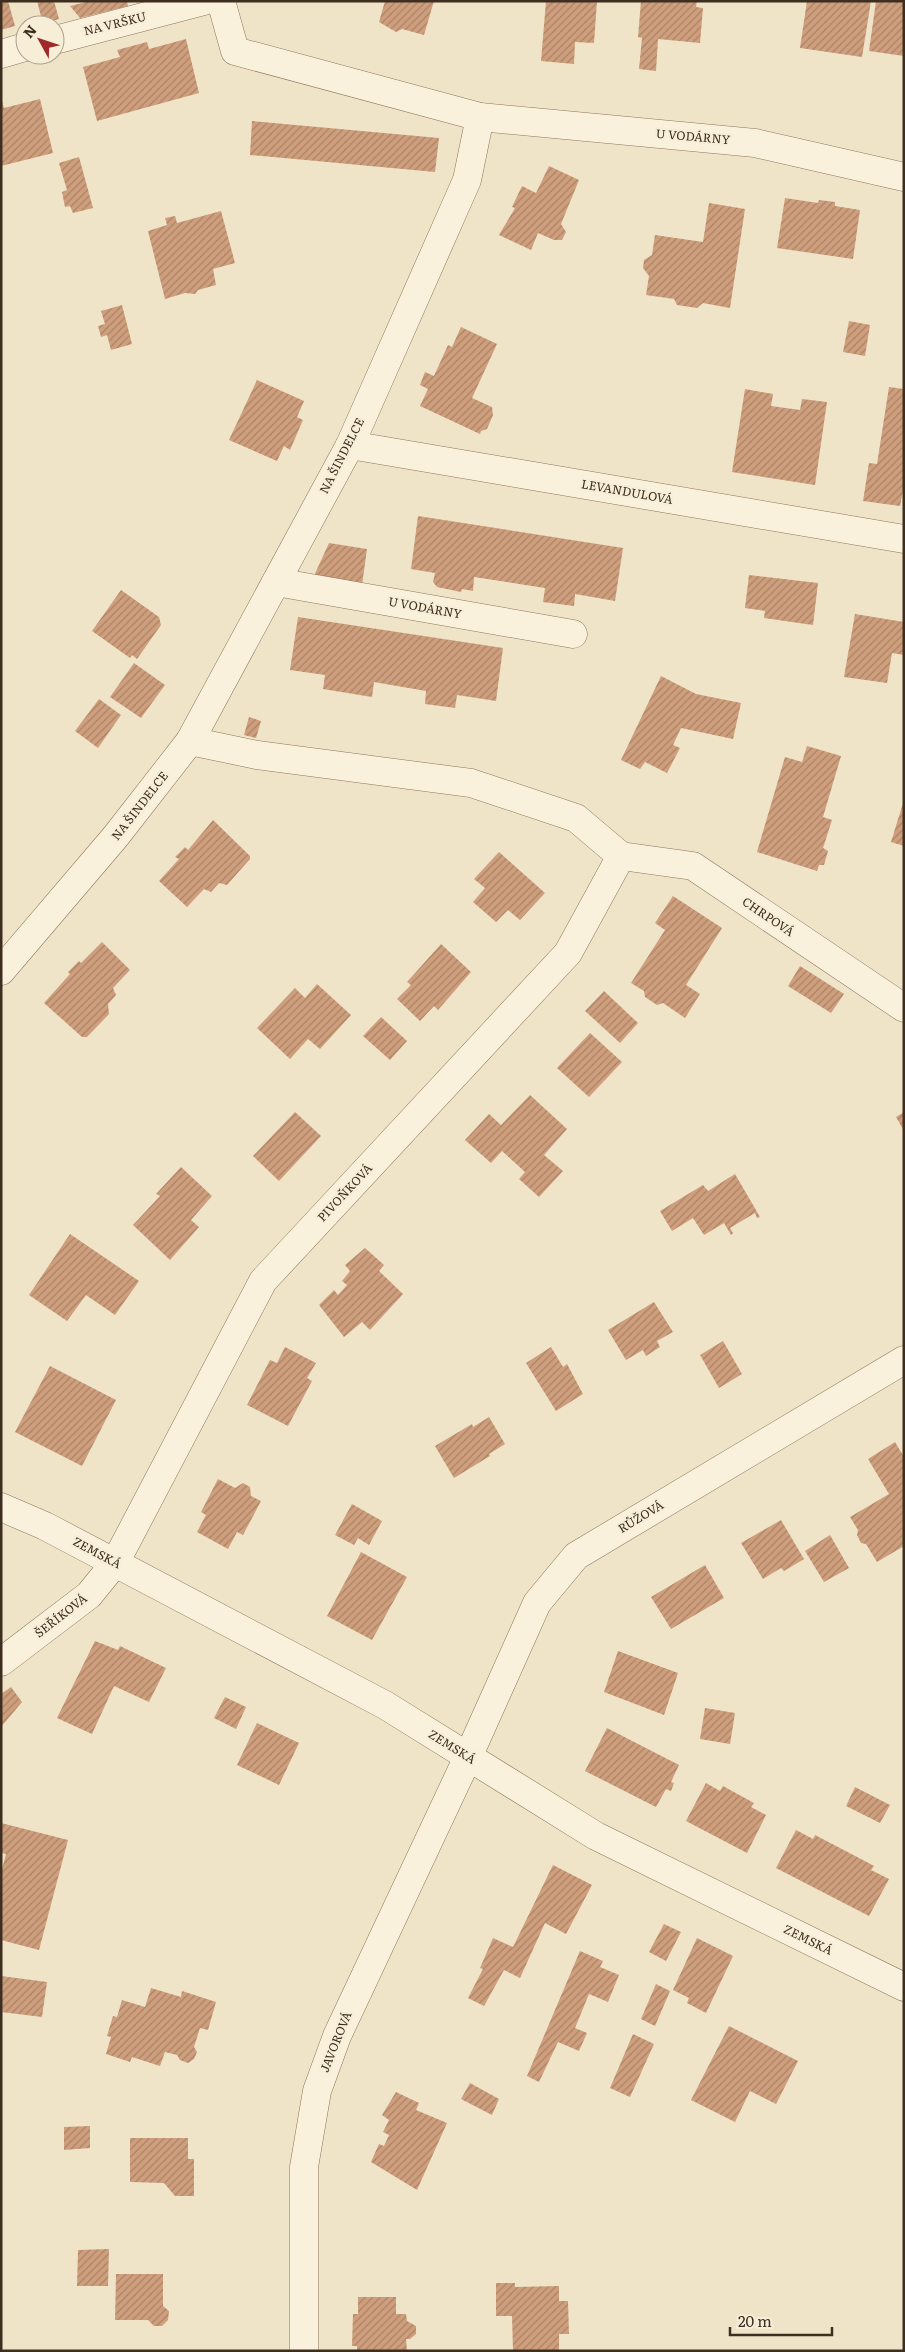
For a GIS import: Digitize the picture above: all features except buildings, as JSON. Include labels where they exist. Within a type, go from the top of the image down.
[{"type":"street","name":"NA VRŠKU","points":[[65,37],[204,1]]},
{"type":"street","points":[[221,1],[235,52],[480,117]]},
{"type":"street","points":[[1,54],[15,50]]},
{"type":"street","name":"U VODÁRNY","points":[[480,117],[755,143],[904,177]]},
{"type":"street","name":"NA ŠINDELCE","points":[[1,971],[116,836],[190,742],[350,445],[467,180],[480,117]]},
{"type":"street","name":"LEVANDULOVÁ","points":[[350,445],[904,539]]},
{"type":"street","name":"U VODÁRNY","points":[[276,582],[573,634]]},
{"type":"street","points":[[190,742],[257,755],[471,783],[576,818],[621,856]]},
{"type":"street","name":"CHRPOVÁ","points":[[621,856],[693,866],[904,1008]]},
{"type":"street","name":"PIVOŇKOVÁ","points":[[115,1563],[263,1281],[568,953],[621,856]]},
{"type":"street","name":"RŮŽOVÁ","points":[[468,1757],[536,1603],[576,1556],[904,1360]]},
{"type":"street","name":"ZEMSKÁ","points":[[1,1507],[44,1526],[385,1705],[596,1836],[904,1987]]},
{"type":"street","name":"ŠEŘÍKOVÁ","points":[[1,1662],[89,1595],[115,1563]]},
{"type":"street","name":"JAVOROVÁ","points":[[304,2351],[304,2167],[317,2091],[337,2036],[468,1757]]}]
